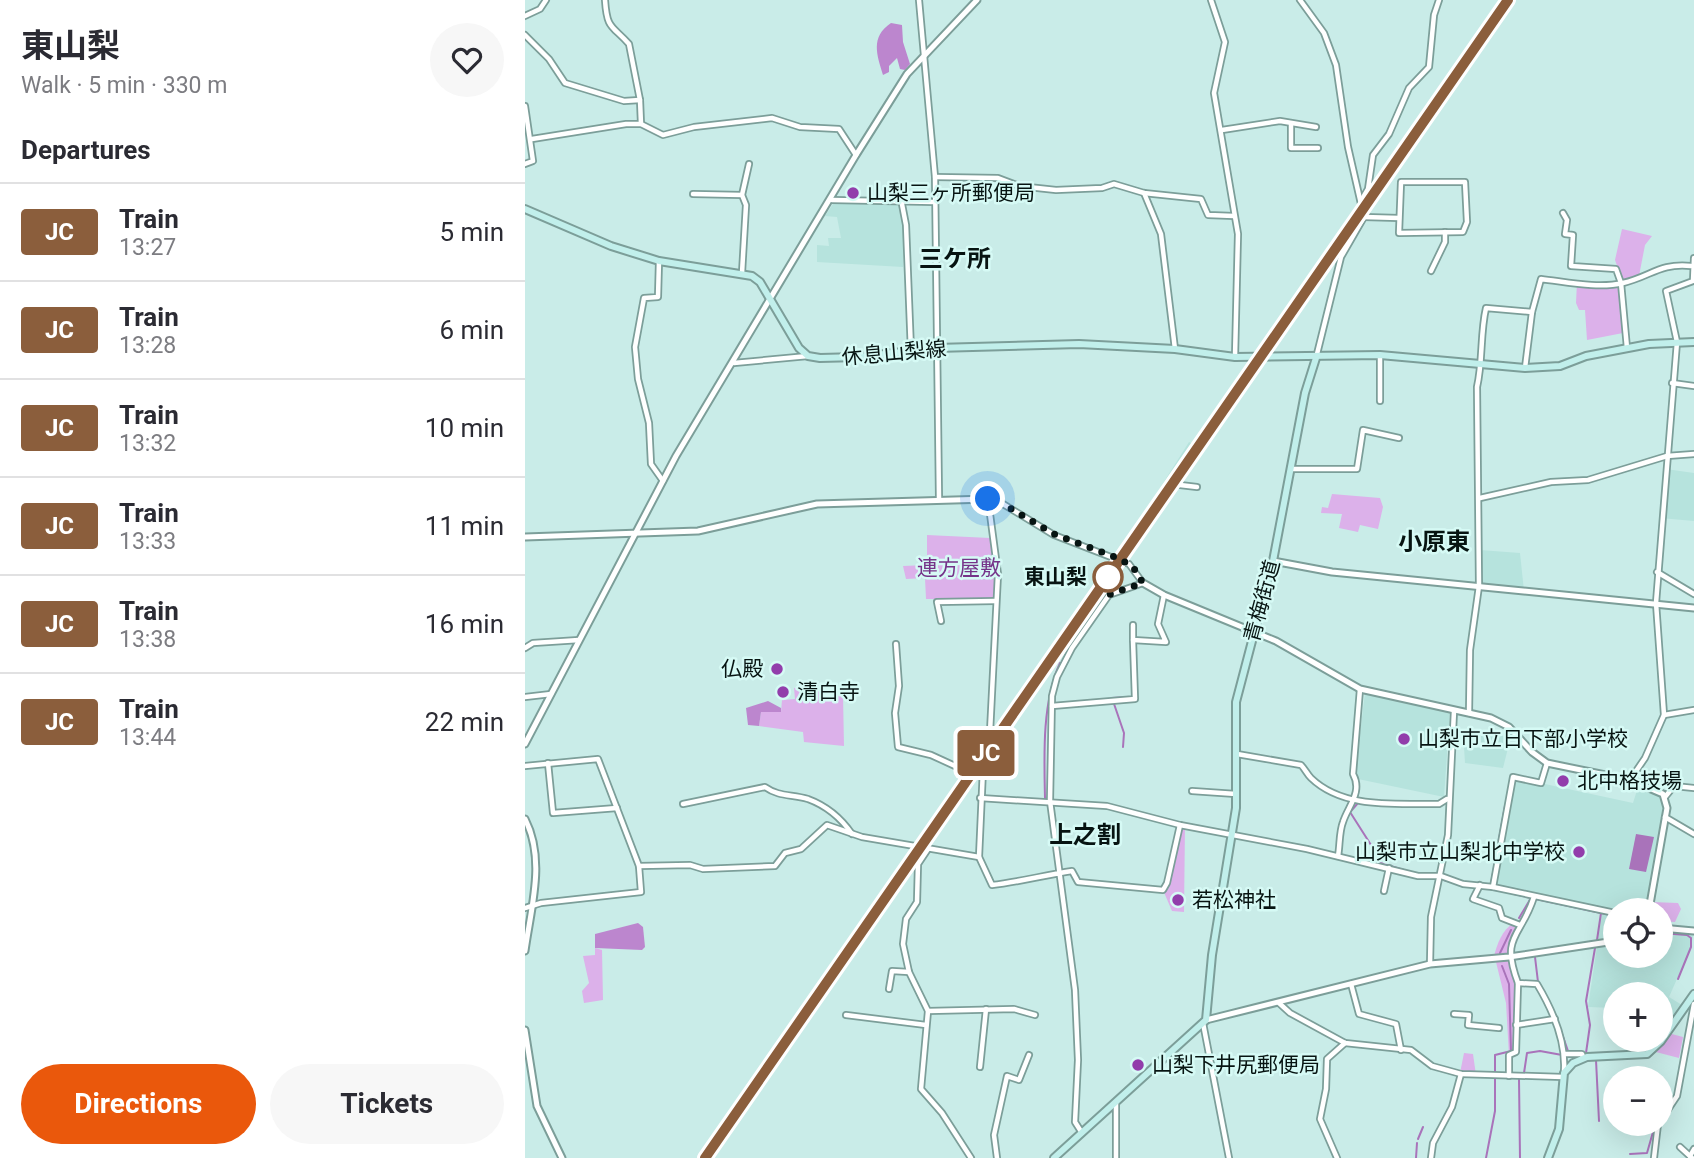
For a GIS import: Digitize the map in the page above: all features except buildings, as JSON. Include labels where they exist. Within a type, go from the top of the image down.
[{"type":"main road","points":[[525,209],[611,246],[659,261],[742,273],[760,282],[799,348],[808,356]]},
{"type":"main road","points":[[1317,358],[1380,355],[1525,368],[1560,366],[1586,356],[1627,348],[1694,342]]},
{"type":"main road","name":"休息山梨線","points":[[808,356],[846,358],[936,348],[1079,344],[1175,349],[1235,357],[1293,355],[1317,358]]},
{"type":"main road","name":"青梅街道","points":[[1204,1021],[1237,794],[1236,702],[1273,561],[1305,393],[1317,358]]},
{"type":"main road","points":[[1548,1158],[1559,1129],[1564,1075],[1573,1063],[1583,1057],[1647,1054],[1694,996]]},
{"type":"main road","points":[[1053,1158],[1204,1021]]},
{"type":"street","points":[[525,16],[540,9],[546,0]]},
{"type":"street","points":[[605,0],[607,18],[616,34],[629,44],[641,100],[641,124]]},
{"type":"street","points":[[919,0],[926,54],[935,177],[939,498]]},
{"type":"street","points":[[525,744],[663,481],[856,156],[907,74],[977,0]]},
{"type":"street","points":[[1211,0],[1225,42],[1214,84],[1238,234],[1235,357]]},
{"type":"street","points":[[1300,0],[1324,33],[1336,65],[1364,217],[1341,257],[1317,358]]},
{"type":"street","points":[[1360,201],[1368,189],[1373,155],[1389,134],[1409,88],[1428,70],[1434,15],[1439,0]]},
{"type":"street","points":[[525,34],[549,59],[565,83],[624,101],[641,100]]},
{"type":"street","points":[[525,106],[532,139],[533,161],[525,164]]},
{"type":"street","points":[[532,139],[641,124],[663,135],[694,127],[781,119],[800,127],[839,129],[856,156]]},
{"type":"street","points":[[1222,130],[1280,121],[1291,125],[1316,127]]},
{"type":"street","points":[[1291,125],[1291,148],[1318,148]]},
{"type":"street","points":[[742,273],[746,205],[742,195],[749,164]]},
{"type":"street","points":[[935,177],[998,178],[1019,186],[1056,190],[1102,188],[1114,184],[1144,193],[1201,200],[1208,215],[1234,216]]},
{"type":"street","points":[[1401,182],[1465,182],[1467,222],[1463,232],[1445,232],[1399,233],[1399,218],[1402,214],[1401,182]]},
{"type":"street","points":[[1144,193],[1161,234],[1175,349]]},
{"type":"street","points":[[693,194],[742,195]]},
{"type":"street","points":[[832,200],[901,199],[934,202]]},
{"type":"street","points":[[901,199],[906,225],[907,311],[911,352]]},
{"type":"street","points":[[1563,213],[1567,220],[1565,234],[1573,235],[1571,266],[1616,269],[1621,283],[1627,348]]},
{"type":"street","points":[[1364,217],[1399,218]]},
{"type":"street","points":[[1430,271],[1445,242],[1445,232]]},
{"type":"street","points":[[1630,780],[1640,767],[1664,715],[1656,603],[1657,572],[1677,342],[1666,290],[1693,281],[1691,266],[1694,258]]},
{"type":"street","points":[[659,261],[658,297],[644,298],[635,347],[638,379],[649,424],[650,464],[663,481]]},
{"type":"street","points":[[1525,368],[1532,312],[1541,279],[1621,283],[1648,274],[1660,266],[1691,266]]},
{"type":"street","points":[[1469,713],[1470,650],[1479,586],[1477,387],[1482,364],[1482,325],[1486,308],[1532,312]]},
{"type":"street","points":[[1380,355],[1380,401]]},
{"type":"street","points":[[734,363],[808,356]]},
{"type":"street","points":[[1672,383],[1694,386]]},
{"type":"street","points":[[1291,468],[1357,469],[1363,430],[1399,438]]},
{"type":"street","points":[[1480,498],[1551,482],[1588,480],[1667,456],[1694,454]]},
{"type":"street","points":[[1180,485],[1197,487]]},
{"type":"street","points":[[525,537],[635,536],[698,531],[817,504],[939,498],[988,499],[1003,504],[1054,534],[1120,559],[1133,567],[1143,583],[1164,595],[1254,631],[1360,689],[1469,713],[1509,727],[1532,752],[1547,762],[1630,780],[1665,797]]},
{"type":"street","points":[[896,645],[899,686],[895,713],[898,747],[931,755],[955,766],[974,758],[990,732],[997,565],[988,499]]},
{"type":"street","points":[[1273,561],[1332,572],[1694,608]]},
{"type":"street","points":[[1657,572],[1694,594]]},
{"type":"street","points":[[1082,1133],[1075,1122],[1078,1060],[1075,990],[1057,873],[1050,801],[1052,706],[1057,677],[1108,595],[1143,583]]},
{"type":"street","points":[[1133,640],[1166,642],[1158,624],[1164,595]]},
{"type":"street","points":[[941,621],[937,602],[995,601]]},
{"type":"street","points":[[1052,706],[1135,699],[1133,625]]},
{"type":"street","points":[[525,648],[533,643],[580,640]]},
{"type":"street","points":[[1338,856],[1343,823],[1356,800],[1356,779],[1353,774],[1360,689]]},
{"type":"street","points":[[525,697],[552,694]]},
{"type":"street","points":[[1664,715],[1694,710]]},
{"type":"street","points":[[1430,964],[1431,917],[1448,835],[1447,799],[1454,711]]},
{"type":"street","points":[[1237,754],[1301,765],[1313,779],[1356,800],[1439,804],[1447,799]]},
{"type":"street","points":[[974,758],[983,769],[979,857],[992,885],[1072,872],[1078,882],[1163,890],[1180,825]]},
{"type":"street","points":[[525,766],[598,759],[639,866],[641,892],[541,903],[528,908]]},
{"type":"street","points":[[1493,887],[1513,777],[1541,783],[1547,762]]},
{"type":"street","points":[[548,763],[553,813],[617,808]]},
{"type":"street","points":[[1652,898],[1665,817],[1665,797],[1674,786],[1694,788]]},
{"type":"street","points":[[683,804],[765,787],[777,796],[807,799],[835,813],[853,834]]},
{"type":"street","points":[[1192,791],[1237,794]]},
{"type":"street","points":[[980,798],[1107,806],[1180,825],[1338,856],[1418,876],[1441,876],[1603,911]]},
{"type":"street","points":[[1665,817],[1694,834]]},
{"type":"street","points":[[525,818],[532,834],[536,861],[528,908],[525,951]]},
{"type":"street","points":[[639,866],[690,865],[703,869],[775,866],[785,853],[801,849],[823,826],[979,857]]},
{"type":"street","points":[[928,849],[918,864],[917,902],[905,926],[903,944],[909,972],[928,1011],[921,1089],[942,1113],[971,1158]]},
{"type":"street","points":[[1384,891],[1389,868]]},
{"type":"street","points":[[1479,885],[1473,899],[1499,908],[1502,918],[1520,925]]},
{"type":"street","points":[[1509,1076],[1509,1055],[1516,1052],[1518,983],[1509,957],[1510,945],[1534,897]]},
{"type":"street","points":[[1673,929],[1694,931]]},
{"type":"street","points":[[1229,1158],[1204,1021],[1430,964],[1509,957],[1603,943]]},
{"type":"street","points":[[889,989],[892,971],[909,972]]},
{"type":"street","points":[[1279,1003],[1290,1013],[1345,1043],[1411,1050],[1432,1066],[1461,1074],[1564,1075],[1566,1054],[1549,1002],[1537,984],[1518,983]]},
{"type":"street","points":[[1351,984],[1359,1014],[1397,1024],[1401,1050]]},
{"type":"street","points":[[1673,1102],[1677,1096],[1694,1004]]},
{"type":"street","points":[[979,1067],[986,1009]]},
{"type":"street","points":[[928,1011],[1014,1009],[1035,1015]]},
{"type":"street","points":[[1454,1014],[1469,1015],[1468,1025],[1499,1028]]},
{"type":"street","points":[[846,1015],[926,1026]]},
{"type":"street","points":[[1516,1025],[1555,1019]]},
{"type":"street","points":[[525,1030],[537,1106],[562,1158]]},
{"type":"street","points":[[1337,1158],[1320,1119],[1327,1089],[1327,1059],[1345,1043]]},
{"type":"street","points":[[1566,1054],[1582,1054],[1583,1057]]},
{"type":"street","points":[[997,1158],[994,1135],[1007,1076],[1019,1080],[1029,1055]]},
{"type":"street","points":[[1431,1158],[1433,1143],[1452,1107],[1461,1074]]},
{"type":"street","points":[[1115,1158],[1116,1101]]},
{"type":"street","points":[[1654,1158],[1658,1136]]},
{"type":"street","points":[[1680,1147],[1691,1157],[1694,1149]]},
{"type":"shaded area","points":[[1505,0],[1512,0],[886,909],[710,1158],[700,1158],[982,756],[1056,645],[1105,564],[1109,567],[1130,540],[1129,537],[1189,442],[1193,444],[1215,419]]},
{"type":"shaded area","points":[[891,23],[902,25],[903,42],[910,64],[905,70],[900,69],[897,58],[889,66],[889,72],[883,75],[877,53],[878,40],[884,28]]},
{"type":"shaded area","points":[[835,201],[899,201],[904,223],[903,267],[817,262],[817,245],[829,246],[828,238],[841,238],[837,217],[825,216]]},
{"type":"shaded area","points":[[1666,469],[1694,473],[1694,521],[1660,518]]},
{"type":"shaded area","points":[[1480,550],[1520,553],[1524,591],[1479,586]]},
{"type":"shaded area","name":"山梨市立日下部小学校","points":[[1365,693],[1450,713],[1444,797],[1358,779],[1355,774]]},
{"type":"shaded area","points":[[768,701],[781,708],[781,712],[761,712],[759,726],[748,725],[746,708]]},
{"type":"shaded area","points":[[1481,735],[1504,736],[1510,740],[1503,768],[1465,763],[1464,747],[1481,748]]},
{"type":"shaded area","name":"山梨市立山梨北中学校","points":[[1513,777],[1633,803],[1639,784],[1663,794],[1667,802],[1651,898],[1603,898],[1603,910],[1493,887]]},
{"type":"shaded area","points":[[1636,834],[1654,837],[1646,872],[1629,869]]},
{"type":"shaded area","points":[[1602,913],[1603,968],[1673,968],[1673,929],[1694,931],[1691,947],[1673,988],[1673,982],[1603,982],[1603,1008],[1588,1007]]},
{"type":"shaded area","points":[[638,923],[643,927],[645,947],[642,950],[595,948],[595,934]]},
{"type":"shaded area","points":[[1673,999],[1682,1005],[1673,1020]]},
{"type":"green space","points":[[1622,229],[1652,236],[1645,245],[1639,276],[1622,280],[1615,260]]},
{"type":"green space","points":[[1577,282],[1619,282],[1623,333],[1587,340],[1585,310],[1579,310],[1576,303]]},
{"type":"green space","points":[[1332,494],[1380,498],[1383,507],[1378,529],[1360,525],[1358,532],[1339,528],[1342,514],[1321,513],[1322,507],[1328,508]]},
{"type":"green space","name":"連方屋敷","points":[[927,535],[990,538],[996,574],[994,599],[926,599],[925,578],[906,579],[903,566],[927,565]]},
{"type":"green space","points":[[821,684],[829,693],[843,695],[844,746],[804,742],[803,732],[759,726],[761,712],[781,712],[782,700],[795,699],[794,688]]},
{"type":"green space","points":[[1180,825],[1185,826],[1184,912],[1172,911],[1163,890]]},
{"type":"green space","points":[[1673,903],[1678,903],[1681,909],[1675,922]]},
{"type":"green space","points":[[1514,923],[1520,925],[1506,955],[1494,956],[1503,933]]},
{"type":"green space","points":[[595,948],[602,950],[603,1000],[584,1003],[582,991],[589,983],[583,956],[595,955]]},
{"type":"green space","points":[[1510,960],[1518,983],[1516,1052],[1509,1055],[1506,1003],[1496,962]]},
{"type":"green space","points":[[1673,1034],[1683,1037],[1679,1058],[1656,1052],[1673,1052]]},
{"type":"green space","points":[[1464,1053],[1473,1054],[1476,1075],[1460,1073]]},
{"type":"waterway","points":[[1045,798],[1047,712],[1060,663]]},
{"type":"waterway","points":[[1123,747],[1124,733],[1112,698],[1130,697]]},
{"type":"waterway","points":[[1351,811],[1358,803],[1357,795]]},
{"type":"waterway","points":[[1491,884],[1505,806]]},
{"type":"waterway","points":[[1350,812],[1371,845],[1377,862],[1414,873]]},
{"type":"waterway","points":[[1444,880],[1451,882]]},
{"type":"waterway","points":[[1514,894],[1531,898],[1519,918]]},
{"type":"waterway","points":[[1536,899],[1603,913]]},
{"type":"waterway","points":[[1597,940],[1601,913]]},
{"type":"waterway","points":[[1500,953],[1511,930]]},
{"type":"waterway","points":[[1673,934],[1691,938],[1691,947],[1678,979]]},
{"type":"waterway","points":[[1582,1053],[1586,1053],[1590,1025],[1586,1001],[1595,948]]},
{"type":"waterway","points":[[1535,957],[1538,982]]},
{"type":"waterway","points":[[1495,1072],[1495,1055],[1511,1051],[1509,984],[1502,966]]},
{"type":"waterway","points":[[1543,990],[1556,1016]]},
{"type":"waterway","points":[[1560,1028],[1568,1051],[1577,1052]]},
{"type":"waterway","points":[[1524,1073],[1527,1053],[1540,1051],[1562,1055]]},
{"type":"waterway","points":[[1596,1060],[1599,1121]]},
{"type":"waterway","points":[[1486,1158],[1495,1111],[1495,1078]]},
{"type":"waterway","points":[[1519,1079],[1520,1158]]},
{"type":"waterway","points":[[1418,1139],[1423,1127]]},
{"type":"waterway","points":[[1630,1154],[1647,1153],[1652,1136]]},
{"type":"waterway","points":[[1416,1158],[1417,1143]]},
{"type":"railway","points":[[705,1158],[1508,0]]},
{"type":"train","name":"JC","points":[[705,1158],[1508,0]]},
{"type":"place","name":"山梨三ヶ所郵便局","points":[[853,193]]},
{"type":"place","name":"東山梨","points":[[1108,577]]},
{"type":"place","name":"仏殿","points":[[777,669]]},
{"type":"place","name":"清白寺","points":[[783,692]]},
{"type":"place","name":"山梨市立日下部小学校","points":[[1404,739]]},
{"type":"place","name":"北中格技場","points":[[1563,781]]},
{"type":"place","name":"山梨市立山梨北中学校","points":[[1579,852]]},
{"type":"place","name":"若松神社","points":[[1178,900]]},
{"type":"place","name":"山梨下井尻郵便局","points":[[1138,1065]]},
{"type":"district","name":"三ケ所","points":[[955,259]]},
{"type":"district","name":"小原東","points":[[1434,542]]},
{"type":"district","name":"上之割","points":[[1085,835]]},
{"type":"route","points":[[988,499],[1003,504],[1081,547],[1120,559],[1133,567],[1143,583],[1108,595],[1108,577]]}]
